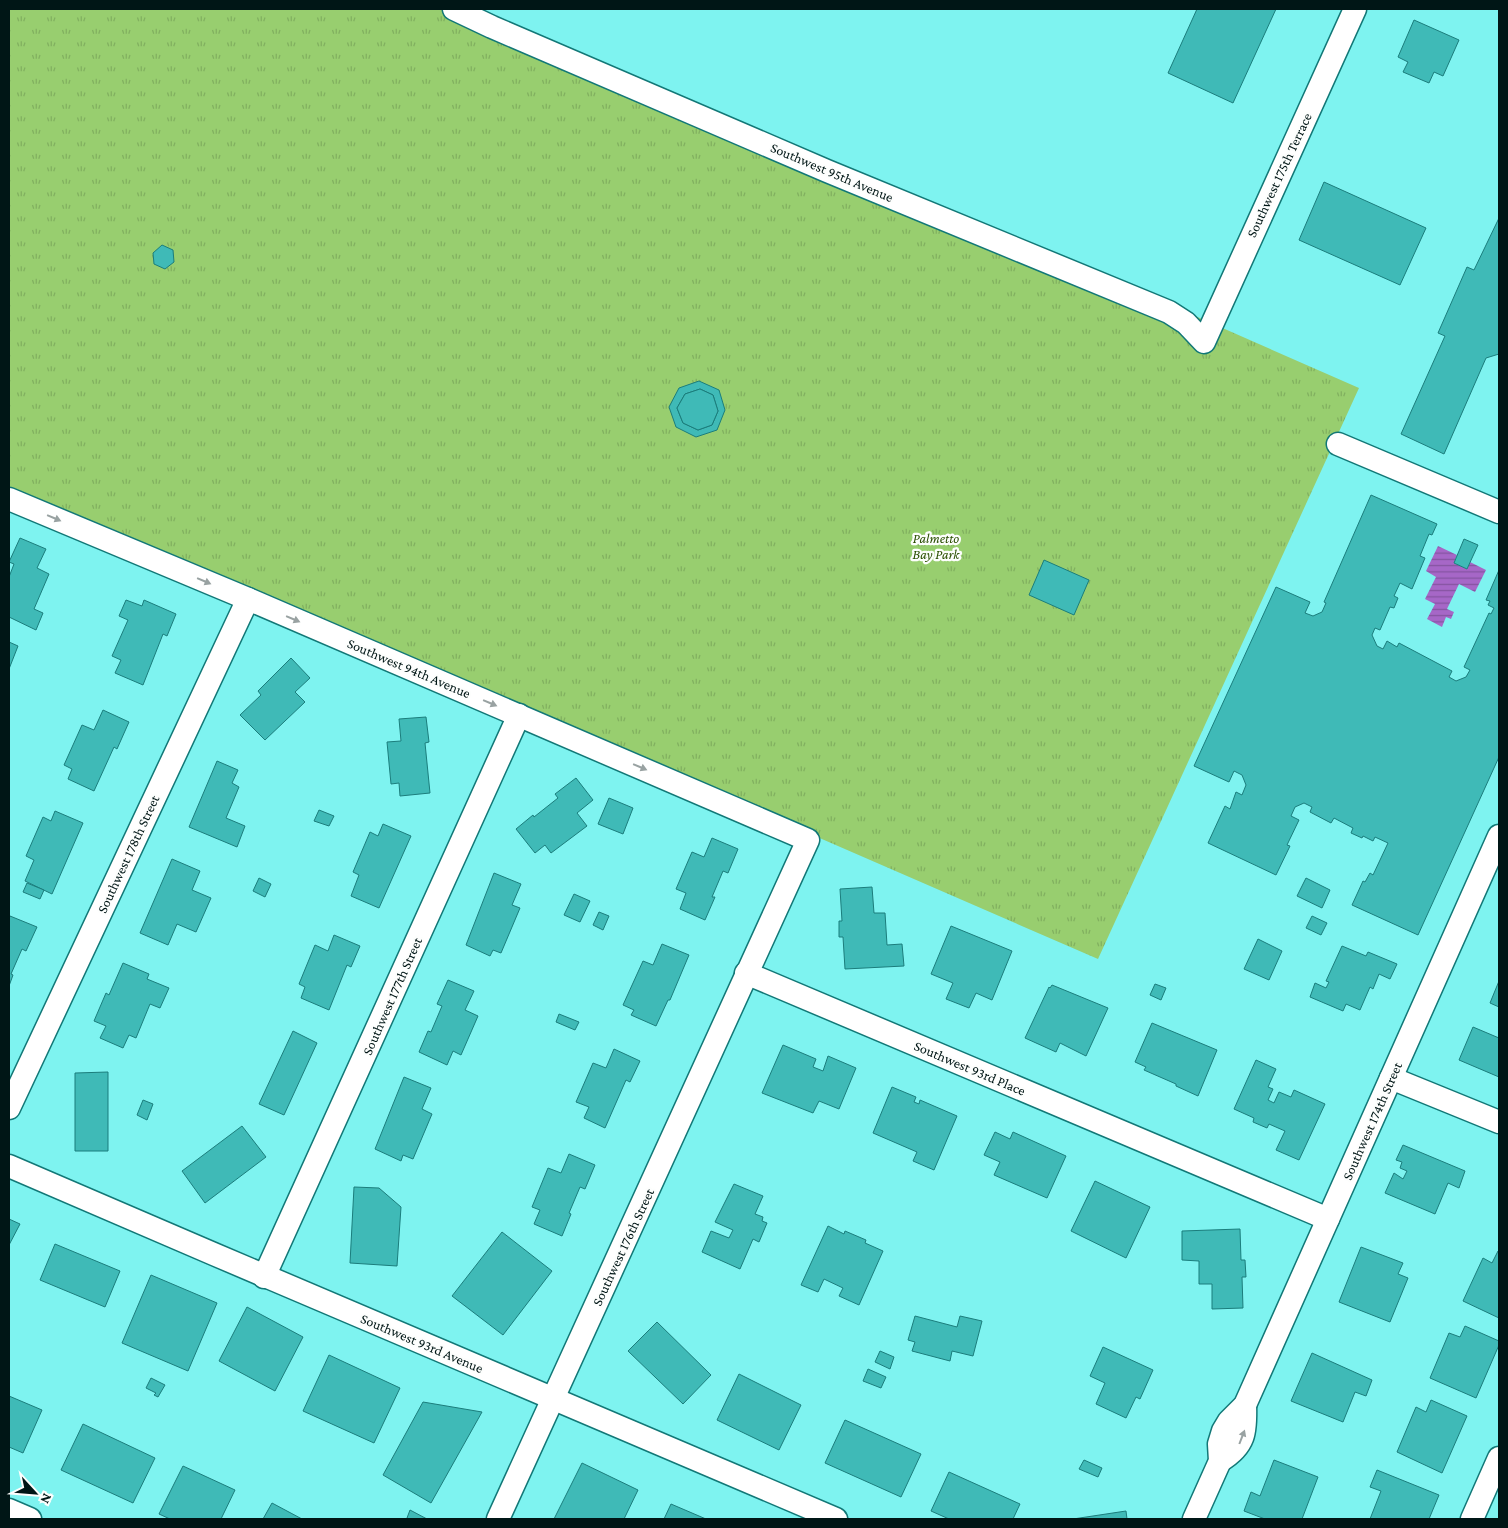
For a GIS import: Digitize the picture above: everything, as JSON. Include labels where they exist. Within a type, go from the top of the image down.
[{"type":"street","name":"Southwest 95th Avenue","points":[[454,9],[827,171],[1169,312],[1186,323],[1204,342]]},
{"type":"street","name":"Southwest 175th Terrace","points":[[1204,342],[1355,9]]},
{"type":"street","points":[[1338,444],[1499,512]]},
{"type":"street","name":"Southwest 94th Avenue","points":[[9,499],[248,599],[808,840],[746,973]]},
{"type":"street","name":"Southwest 178th Street","points":[[9,1108],[248,599]]},
{"type":"street","name":"Southwest 177th Street","points":[[264,1277],[519,715]]},
{"type":"street","name":"Southwest 174th Street","points":[[1194,1519],[1220,1461],[1220,1444],[1223,1431],[1229,1421],[1245,1405],[1499,836]]},
{"type":"street","name":"Southwest 93rd Place","points":[[746,973],[1328,1219]]},
{"type":"street","name":"Southwest 176th Street","points":[[498,1519],[706,1065],[746,973]]},
{"type":"street","points":[[1392,1078],[1499,1122]]},
{"type":"street","name":"Southwest 93rd Avenue","points":[[9,1166],[264,1277],[836,1519]]},
{"type":"street","points":[[1472,1519],[1499,1458]]},
{"type":"street","points":[[9,1510],[30,1519]]},
{"type":"green space","name":"Palmetto Bay Park","points":[[9,9],[461,9],[1070,261],[1359,388],[1098,959],[391,652],[9,490]]},
{"type":"shaded area","points":[[1438,546],[1457,555],[1454,563],[1467,569],[1470,562],[1486,570],[1475,592],[1459,584],[1447,609],[1454,612],[1451,619],[1446,617],[1442,627],[1427,619],[1435,604],[1425,599],[1436,577],[1426,571]]},
{"type":"building","points":[[1197,9],[1276,9],[1233,103],[1168,73]]},
{"type":"building","points":[[1414,20],[1459,40],[1443,76],[1434,72],[1429,83],[1403,72],[1408,62],[1398,57]]},
{"type":"building","points":[[1324,182],[1426,228],[1400,285],[1299,240]]},
{"type":"building","points":[[1499,218],[1499,354],[1486,358],[1444,454],[1401,434],[1445,336],[1438,333],[1467,267],[1474,270]]},
{"type":"building","points":[[162,245],[173,250],[174,262],[165,269],[154,264],[153,253]]},
{"type":"building","points":[[699,381],[719,390],[725,410],[717,430],[696,437],[676,427],[669,407],[679,388]],"holes":[[[700,389],[713,395],[718,411],[712,425],[698,430],[683,423],[677,408],[685,394]]]},
{"type":"building","points":[[700,389],[713,395],[718,411],[712,425],[698,430],[683,423],[677,408],[685,394]]},
{"type":"building","points":[[1371,495],[1437,524],[1432,535],[1429,534],[1420,556],[1425,558],[1412,589],[1400,583],[1394,596],[1398,598],[1394,608],[1390,607],[1380,630],[1375,628],[1372,635],[1377,646],[1383,649],[1387,641],[1397,647],[1399,643],[1452,671],[1449,677],[1456,681],[1466,677],[1470,670],[1464,667],[1489,613],[1491,614],[1494,608],[1488,605],[1490,601],[1486,600],[1499,570],[1499,757],[1418,935],[1352,905],[1363,881],[1365,882],[1370,873],[1373,875],[1388,843],[1375,837],[1373,841],[1351,833],[1353,828],[1334,818],[1331,823],[1310,812],[1312,807],[1304,803],[1295,807],[1291,816],[1299,820],[1287,845],[1290,846],[1276,875],[1208,843],[1225,806],[1230,809],[1236,792],[1242,795],[1246,785],[1242,775],[1234,771],[1229,782],[1194,766],[1276,587],[1310,602],[1305,613],[1313,616],[1322,612],[1326,603],[1324,602]]},
{"type":"building","points":[[20,538],[46,549],[37,568],[49,574],[34,609],[43,613],[36,630],[9,617],[9,577],[14,564],[9,562]]},
{"type":"building","points":[[1464,539],[1478,545],[1467,569],[1454,563]]},
{"type":"building","points":[[1044,560],[1089,580],[1074,615],[1029,595]]},
{"type":"building","points":[[126,600],[142,606],[144,600],[176,614],[167,636],[163,634],[143,685],[115,673],[121,660],[112,656],[128,620],[119,616]]},
{"type":"building","points":[[9,642],[18,646],[9,669]]},
{"type":"building","points":[[291,658],[310,678],[295,692],[305,702],[265,740],[240,715],[261,695],[258,691]]},
{"type":"building","points":[[103,710],[129,722],[117,749],[114,747],[94,791],[68,779],[72,769],[64,765],[82,725],[94,730]]},
{"type":"building","points":[[426,717],[429,742],[425,743],[430,793],[400,796],[399,783],[391,784],[387,742],[401,741],[399,719]]},
{"type":"building","points":[[217,761],[238,770],[232,783],[239,787],[226,818],[245,826],[237,847],[189,827]]},
{"type":"building","points":[[576,778],[593,800],[577,813],[587,826],[551,853],[545,845],[535,853],[516,829],[558,798],[555,794]]},
{"type":"building","points":[[609,798],[633,808],[623,834],[598,824]]},
{"type":"building","points":[[319,810],[334,816],[329,826],[314,821]]},
{"type":"building","points":[[55,811],[83,823],[52,894],[25,881],[34,860],[26,856],[43,817],[51,821]]},
{"type":"building","points":[[383,824],[411,836],[379,908],[351,896],[359,875],[353,872],[370,832],[378,836]]},
{"type":"building","points":[[712,838],[738,849],[728,873],[723,871],[705,920],[680,909],[686,893],[676,889],[692,852],[704,857]]},
{"type":"building","points":[[172,859],[200,871],[192,890],[211,898],[196,932],[177,924],[168,945],[140,933]]},
{"type":"building","points":[[494,873],[521,884],[512,905],[520,908],[501,953],[493,950],[490,956],[466,945]]},
{"type":"building","points":[[259,878],[271,884],[265,897],[253,891]]},
{"type":"building","points":[[1306,878],[1330,890],[1322,908],[1297,896]]},
{"type":"building","points":[[27,883],[44,890],[40,899],[23,892]]},
{"type":"building","points":[[872,887],[874,913],[885,913],[887,945],[902,944],[904,966],[845,969],[843,937],[839,937],[839,921],[842,921],[840,889]]},
{"type":"building","points":[[574,894],[590,901],[580,922],[564,915]]},
{"type":"building","points":[[599,912],[609,916],[603,930],[593,925]]},
{"type":"building","points":[[10,916],[37,927],[26,951],[22,949],[11,974],[13,975],[9,986],[9,919]]},
{"type":"building","points":[[1312,916],[1327,923],[1321,935],[1306,928]]},
{"type":"building","points":[[951,926],[1012,951],[992,1000],[976,993],[969,1008],[946,999],[953,983],[931,974]]},
{"type":"building","points":[[334,935],[360,946],[351,967],[347,965],[329,1010],[301,998],[305,987],[299,984],[315,945],[328,951]]},
{"type":"building","points":[[1258,939],[1282,951],[1269,980],[1244,969]]},
{"type":"building","points":[[662,944],[689,955],[670,1000],[668,1000],[656,1026],[631,1015],[634,1010],[623,1005],[643,961],[653,965]]},
{"type":"building","points":[[1342,946],[1366,956],[1368,952],[1397,964],[1390,979],[1379,974],[1373,989],[1370,987],[1360,1010],[1346,1004],[1343,1011],[1310,997],[1315,983],[1326,988],[1329,982],[1326,981]]},
{"type":"building","points":[[123,963],[149,974],[147,979],[169,988],[160,1008],[150,1004],[136,1038],[129,1035],[123,1048],[100,1038],[106,1026],[94,1021],[106,993],[109,995]]},
{"type":"building","points":[[448,980],[474,991],[465,1010],[478,1016],[461,1055],[453,1051],[447,1065],[419,1052],[428,1031],[431,1032],[442,1006],[437,1004]]},
{"type":"building","points":[[1499,981],[1499,1007],[1490,1003]]},
{"type":"building","points":[[1155,984],[1166,988],[1161,1000],[1150,995]]},
{"type":"building","points":[[1052,985],[1108,1008],[1086,1056],[1060,1043],[1056,1052],[1025,1038],[1049,987]]},
{"type":"building","points":[[559,1014],[579,1022],[575,1030],[556,1022]]},
{"type":"building","points":[[1152,1023],[1217,1050],[1198,1096],[1144,1070],[1146,1067],[1135,1062]]},
{"type":"building","points":[[1473,1027],[1499,1038],[1499,1077],[1459,1060]]},
{"type":"building","points":[[293,1031],[317,1043],[284,1115],[259,1104]]},
{"type":"building","points":[[783,1045],[816,1059],[813,1067],[823,1071],[828,1056],[856,1068],[839,1109],[819,1101],[813,1113],[762,1093]]},
{"type":"building","points":[[614,1049],[640,1061],[630,1082],[626,1080],[605,1128],[584,1118],[589,1107],[576,1102],[593,1063],[606,1068]]},
{"type":"building","points":[[1256,1060],[1276,1069],[1268,1087],[1273,1089],[1268,1100],[1274,1103],[1279,1092],[1291,1097],[1294,1090],[1325,1104],[1299,1160],[1276,1150],[1285,1131],[1269,1124],[1267,1128],[1253,1122],[1254,1118],[1234,1109]]},
{"type":"building","points":[[108,1072],[108,1151],[75,1151],[75,1073]]},
{"type":"building","points":[[404,1077],[431,1088],[422,1109],[432,1114],[413,1159],[403,1155],[401,1161],[375,1149]]},
{"type":"building","points":[[892,1087],[916,1097],[914,1102],[919,1104],[920,1100],[957,1116],[934,1170],[913,1161],[917,1152],[873,1133]]},
{"type":"building","points":[[143,1100],[153,1104],[147,1120],[137,1115]]},
{"type":"building","points":[[242,1126],[266,1157],[205,1203],[182,1171]]},
{"type":"building","points":[[995,1132],[1010,1139],[1013,1132],[1066,1156],[1047,1198],[994,1175],[1000,1162],[984,1155]]},
{"type":"building","points":[[1403,1145],[1465,1171],[1459,1188],[1448,1183],[1435,1214],[1385,1193],[1394,1173],[1403,1179],[1407,1171],[1400,1168],[1402,1162],[1396,1160]]},
{"type":"building","points":[[569,1154],[595,1165],[585,1189],[580,1187],[562,1236],[534,1224],[540,1210],[532,1207],[548,1168],[561,1173]]},
{"type":"building","points":[[1095,1181],[1150,1207],[1126,1258],[1071,1231]]},
{"type":"building","points":[[734,1184],[763,1196],[755,1214],[763,1217],[762,1221],[767,1223],[759,1242],[753,1239],[740,1269],[702,1252],[711,1231],[729,1238],[733,1230],[715,1222]]},
{"type":"building","points":[[354,1187],[379,1188],[401,1207],[397,1266],[350,1263]]},
{"type":"building","points":[[9,1219],[20,1224],[9,1245]]},
{"type":"building","points":[[828,1226],[844,1234],[845,1231],[866,1240],[865,1243],[883,1251],[859,1305],[839,1296],[843,1288],[824,1279],[818,1292],[801,1285]]},
{"type":"building","points":[[1240,1229],[1241,1260],[1245,1260],[1246,1277],[1242,1277],[1243,1308],[1212,1309],[1212,1284],[1199,1284],[1199,1261],[1182,1260],[1182,1231]]},
{"type":"building","points":[[502,1232],[552,1271],[503,1335],[452,1296]]},
{"type":"building","points":[[55,1244],[120,1271],[105,1307],[40,1280]]},
{"type":"building","points":[[1361,1247],[1403,1263],[1398,1274],[1408,1278],[1390,1322],[1339,1302]]},
{"type":"building","points":[[1498,1251],[1499,1318],[1463,1301],[1483,1258],[1492,1263]]},
{"type":"building","points":[[151,1275],[217,1303],[188,1371],[122,1343]]},
{"type":"building","points":[[247,1307],[303,1337],[275,1391],[219,1361]]},
{"type":"building","points":[[915,1316],[957,1327],[960,1316],[982,1321],[973,1356],[952,1351],[950,1361],[912,1351],[915,1342],[908,1340]]},
{"type":"building","points":[[657,1322],[711,1375],[683,1404],[628,1351]]},
{"type":"building","points":[[1465,1326],[1499,1341],[1476,1398],[1430,1378],[1449,1333],[1460,1337]]},
{"type":"building","points":[[1103,1347],[1153,1370],[1140,1399],[1136,1397],[1126,1418],[1096,1404],[1105,1383],[1090,1376]]},
{"type":"building","points":[[880,1351],[894,1357],[890,1369],[875,1362]]},
{"type":"building","points":[[1312,1353],[1372,1380],[1366,1396],[1355,1392],[1343,1422],[1291,1401]]},
{"type":"building","points":[[329,1355],[400,1388],[374,1443],[303,1411]]},
{"type":"building","points":[[868,1369],[886,1377],[881,1388],[863,1381]]},
{"type":"building","points":[[739,1374],[801,1405],[779,1450],[717,1420]]},
{"type":"building","points":[[151,1378],[165,1385],[158,1397],[154,1395],[156,1393],[146,1388]]},
{"type":"building","points":[[9,1396],[42,1410],[23,1453],[9,1447]]},
{"type":"building","points":[[1431,1400],[1467,1416],[1442,1473],[1397,1452],[1416,1407],[1426,1412]]},
{"type":"building","points":[[423,1402],[482,1412],[431,1503],[383,1475]]},
{"type":"building","points":[[845,1420],[921,1454],[901,1497],[825,1463]]},
{"type":"building","points":[[83,1424],[155,1458],[133,1503],[61,1470]]},
{"type":"building","points":[[1084,1460],[1102,1468],[1098,1477],[1079,1469]]},
{"type":"building","points":[[1274,1460],[1318,1477],[1302,1519],[1265,1519],[1244,1511],[1251,1492],[1260,1496]]},
{"type":"building","points":[[582,1463],[638,1490],[624,1519],[554,1519]]},
{"type":"building","points":[[183,1466],[235,1490],[221,1519],[170,1519],[159,1514]]},
{"type":"building","points":[[1377,1470],[1439,1495],[1429,1519],[1370,1519],[1381,1491],[1370,1487]]},
{"type":"building","points":[[949,1472],[1020,1504],[1013,1519],[949,1519],[931,1511]]},
{"type":"building","points":[[272,1503],[302,1519],[263,1519]]},
{"type":"building","points":[[671,1504],[706,1519],[664,1519]]},
{"type":"building","points":[[410,1510],[427,1519],[407,1518]]},
{"type":"building","points":[[1126,1511],[1127,1519],[1073,1519]]}]
